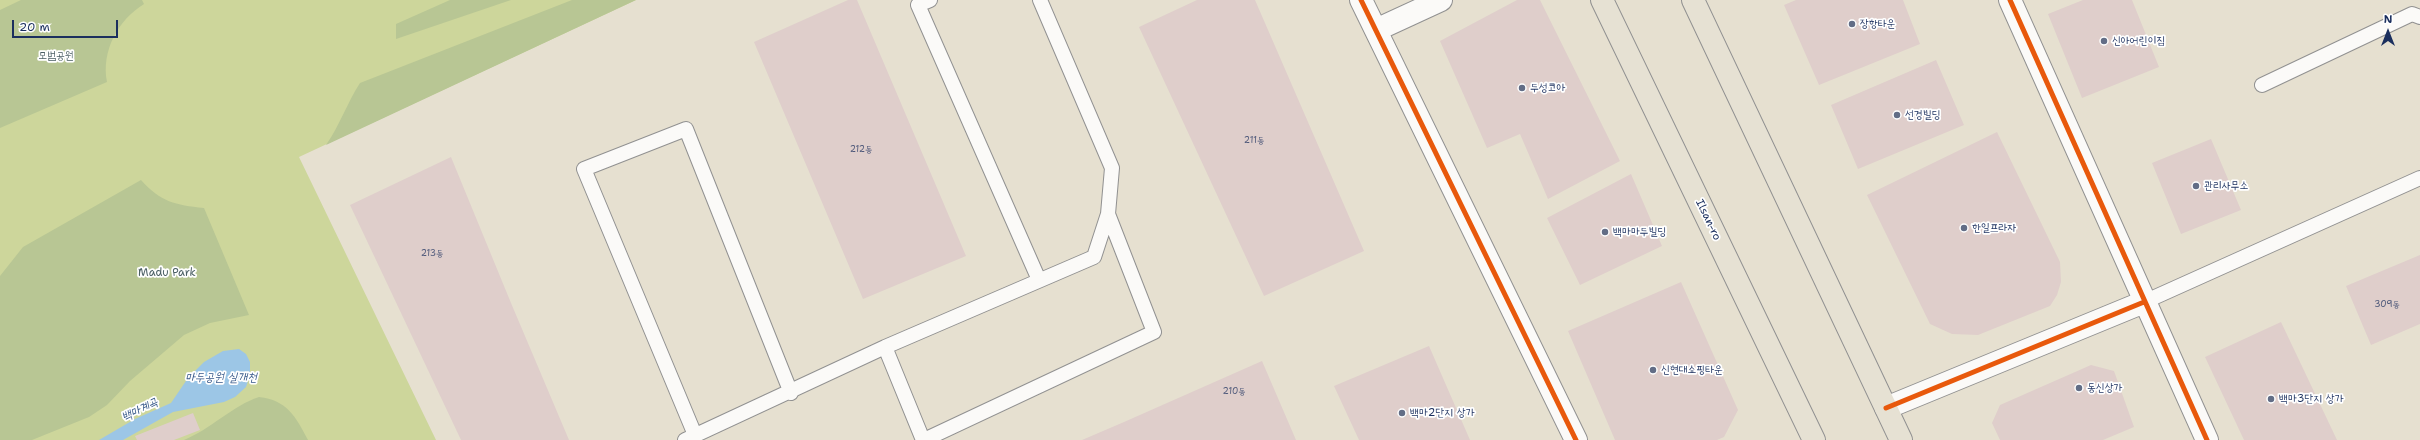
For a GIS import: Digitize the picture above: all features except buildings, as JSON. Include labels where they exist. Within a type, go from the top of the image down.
[{"type":"main road","name":"Ilsan-ro","points":[[1602,0],[1814,440]]},
{"type":"main road","points":[[1693,0],[1901,440]]},
{"type":"street","points":[[1361,0],[1576,440]]},
{"type":"street","points":[[1376,30],[1441,0]]},
{"type":"street","points":[[2010,0],[2207,440]]},
{"type":"street","points":[[1886,408],[2144,302]]},
{"type":"lane","points":[[930,0],[918,6],[1039,280]]},
{"type":"lane","points":[[791,392],[686,129],[584,169],[690,438],[791,392],[885,347],[1094,257],[1108,214],[1112,168],[1040,0]]},
{"type":"lane","points":[[2262,85],[2412,14],[2420,17]]},
{"type":"lane","points":[[2144,302],[2420,178]]},
{"type":"lane","points":[[885,347],[923,440],[1154,332],[1108,214]]},
{"type":"green space","name":"Madu Park","points":[[0,0],[636,0],[299,157],[436,440],[0,440]]},
{"type":"green space","name":"모범공원","points":[[21,0],[142,0],[144,4],[126,19],[114,37],[109,48],[107,59],[107,82],[0,128],[0,10]]},
{"type":"green space","points":[[450,0],[511,0],[396,39],[396,24]]},
{"type":"green space","points":[[572,0],[636,0],[326,145],[360,83]]},
{"type":"green space","points":[[141,180],[162,198],[177,204],[204,208],[249,315],[210,323],[184,335],[130,381],[107,405],[89,417],[32,440],[0,440],[0,276],[23,247]]},
{"type":"green space","points":[[259,397],[277,402],[290,411],[308,440],[184,440],[203,430],[240,406]]},
{"type":"water","name":"마두공원 실개천","points":[[239,349],[246,354],[250,362],[250,375],[246,387],[235,397],[224,402],[173,412],[123,440],[99,440],[135,419],[171,403],[188,378],[204,362],[223,351]]},
{"type":"cycle path","points":[[1361,0],[1576,440]]},
{"type":"cycle path","points":[[2010,0],[2207,440]]},
{"type":"cycle path","points":[[1886,408],[2144,302]]},
{"type":"place","name":"장항타운","points":[[1852,24]]},
{"type":"place","name":"신아어린이집","points":[[2104,41]]},
{"type":"place","name":"두성코아","points":[[1522,88]]},
{"type":"place","name":"선경빌딩","points":[[1897,115]]},
{"type":"place","name":"관리사무소","points":[[2196,186]]},
{"type":"place","name":"한일프라자","points":[[1964,228]]},
{"type":"place","name":"백마마두빌딩","points":[[1605,232]]},
{"type":"place","name":"신현대쇼핑타운","points":[[1653,370]]},
{"type":"place","name":"동신상가","points":[[2079,388]]},
{"type":"place","name":"백마3단지 상가","points":[[2271,399]]},
{"type":"place","name":"백마2단지 상가","points":[[1402,413]]},
{"type":"water label","name":"백마계곡","points":[[140,410]]}]
